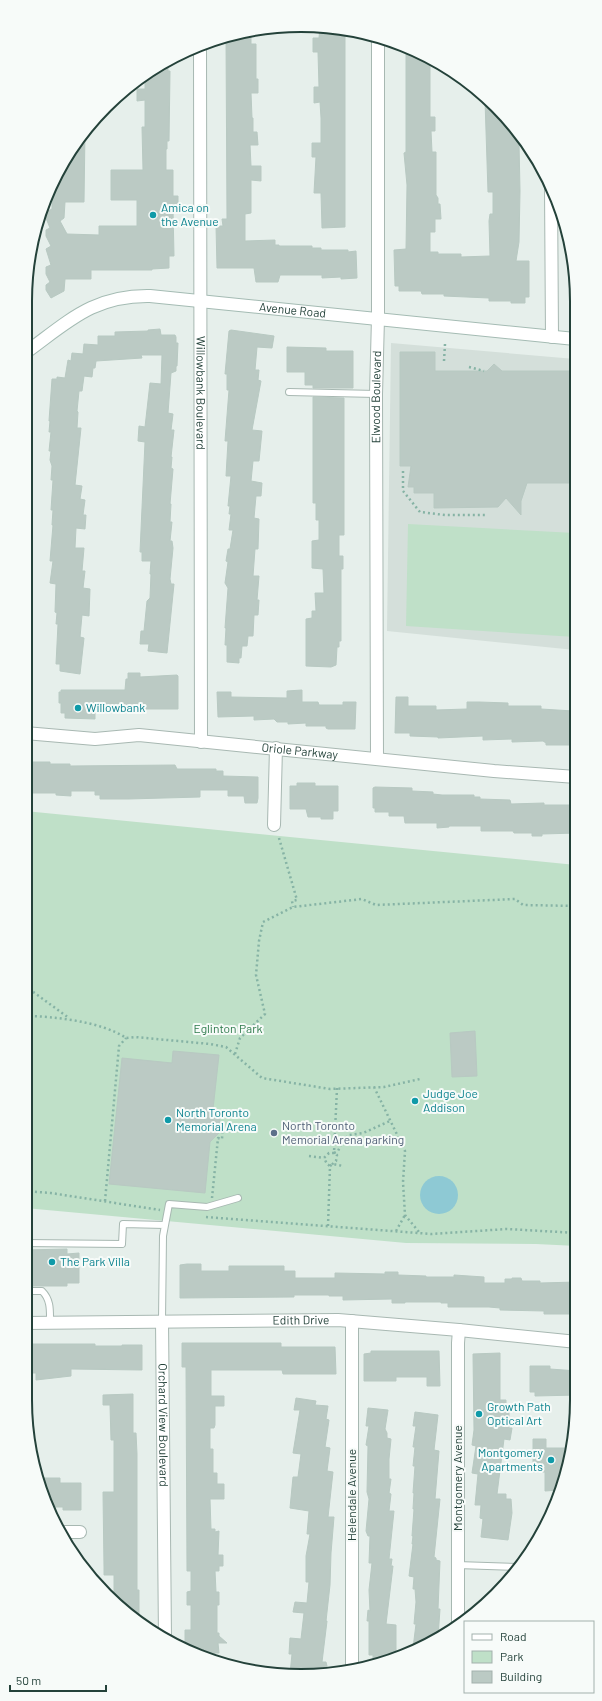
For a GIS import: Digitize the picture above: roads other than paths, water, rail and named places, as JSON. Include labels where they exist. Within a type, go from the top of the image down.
[{"type":"street","name":"Elwood Boulevard","points":[[376,758],[378,43]]},
{"type":"street","name":"Willowbank Boulevard","points":[[200,51],[201,742]]},
{"type":"street","points":[[551,201],[552,337]]},
{"type":"street","name":"Avenue Road","points":[[32,348],[78,315],[105,302],[132,296],[378,318],[570,339]]},
{"type":"street","name":"Oriole Parkway","points":[[32,734],[95,739],[139,735],[494,771],[570,777]]},
{"type":"street","points":[[274,825],[276,748]]},
{"type":"street","name":"Orchard View Boulevard","points":[[162,1321],[165,1632]]},
{"type":"street","name":"Edith Drive","points":[[32,1323],[352,1321],[570,1341]]},
{"type":"street","name":"Helendale Avenue","points":[[352,1321],[352,1664]]},
{"type":"street","name":"Montgomery Avenue","points":[[458,1618],[459,1330]]},
{"type":"street","points":[[67,1532],[80,1532]]},
{"type":"lane","points":[[289,392],[376,394]]},
{"type":"lane","name":"Orchard View Boulevard","points":[[162,1321],[164,1225],[169,1204],[207,1207],[238,1198]]},
{"type":"lane","points":[[32,1243],[122,1244],[123,1224],[164,1225]]},
{"type":"lane","points":[[32,1291],[42,1291],[46,1295],[49,1304],[50,1322]]},
{"type":"lane","points":[[458,1565],[512,1567]]},
{"type":"water","points":[[435,1176],[443,1176],[450,1179],[455,1184],[458,1195],[455,1206],[450,1211],[443,1214],[435,1214],[428,1211],[423,1206],[420,1199],[420,1191],[423,1184],[428,1179]]},
{"type":"place","name":"Amica on the Avenue","points":[[153,215]]},
{"type":"place","name":"Willowbank","points":[[78,708]]},
{"type":"place","name":"Judge Joe Addison","points":[[415,1101]]},
{"type":"place","name":"North Toronto Memorial Arena","points":[[168,1120]]},
{"type":"place","name":"North Toronto Memorial Arena parking","points":[[274,1133]]},
{"type":"place","name":"The Park Villa","points":[[52,1262]]},
{"type":"place","name":"Growth Path Optical Art","points":[[479,1414]]},
{"type":"place","name":"Montgomery Apartments","points":[[551,1460]]},
{"type":"park label","name":"Eglinton Park","points":[[228,1029]]}]
